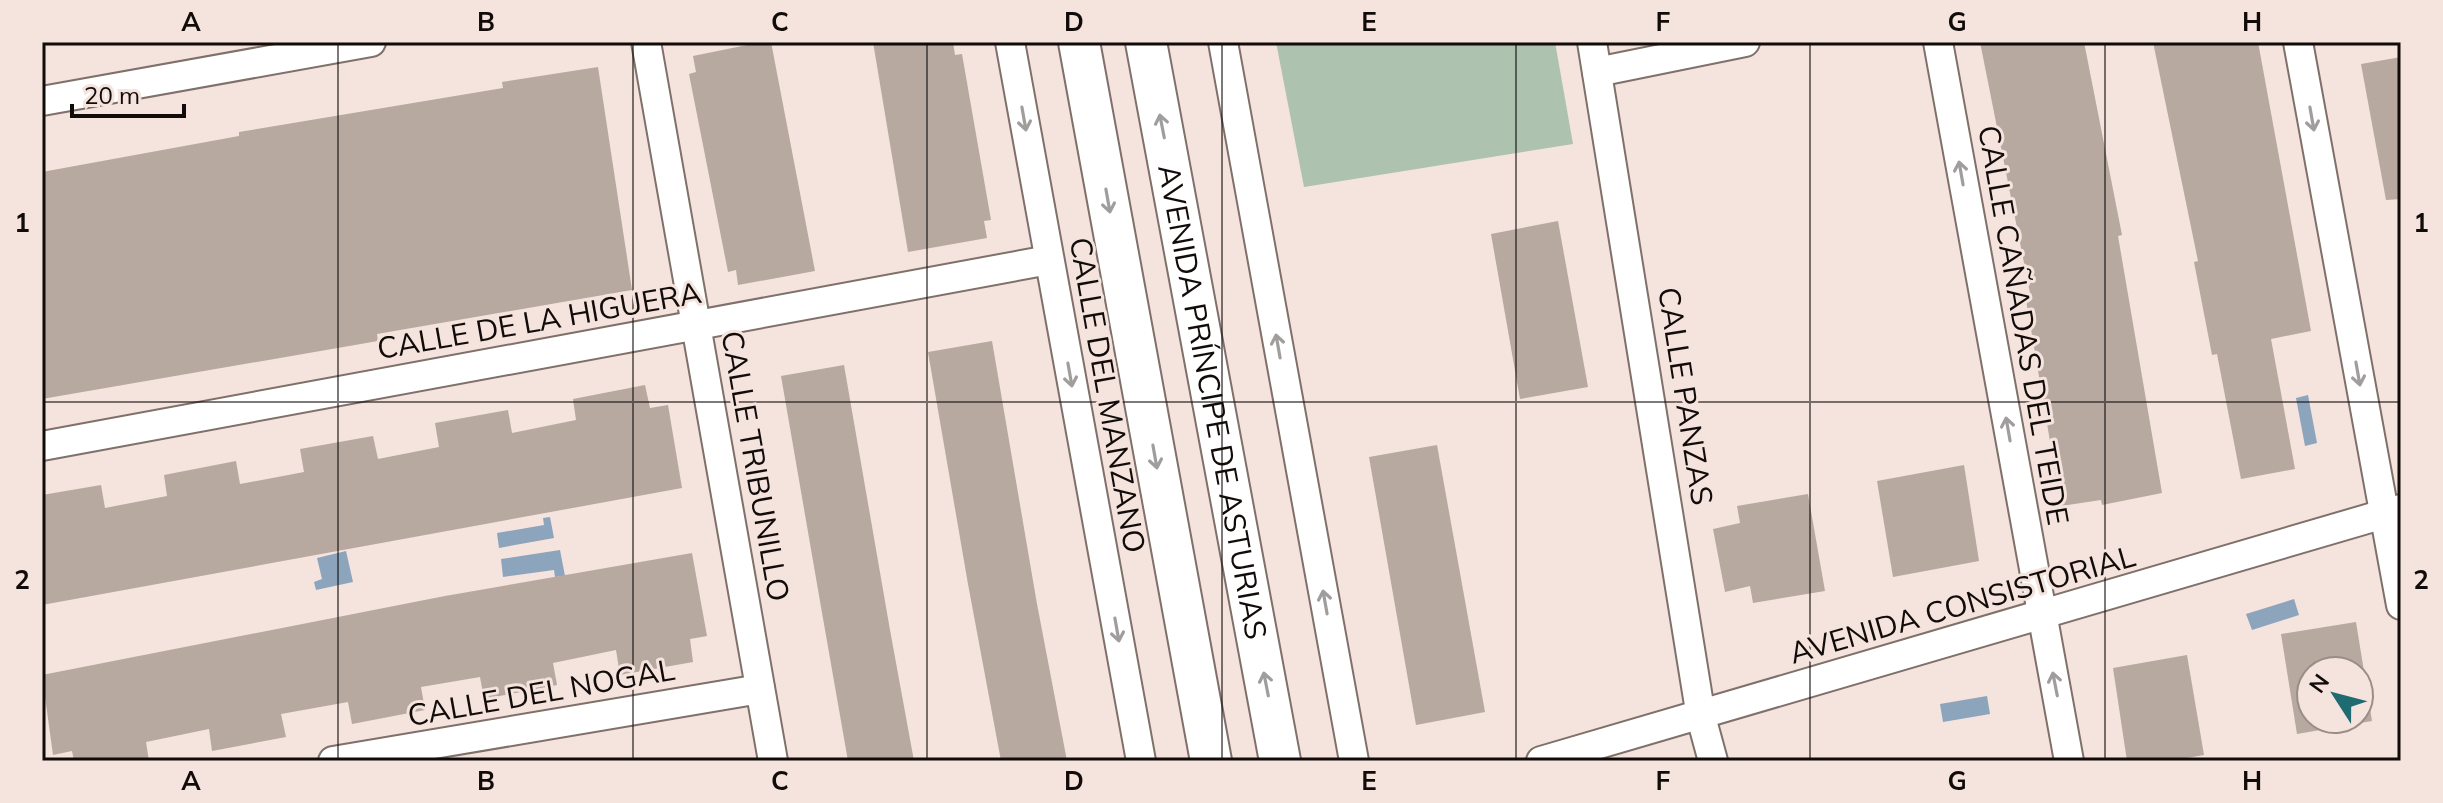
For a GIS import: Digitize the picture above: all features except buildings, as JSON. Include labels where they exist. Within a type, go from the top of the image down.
[{"type":"street","points":[[42,101],[371,42]]},
{"type":"street","name":"CALLE TRIBUNILLO","points":[[646,42],[773,761]]},
{"type":"street","name":"CALLE DEL MANZANO","points":[[1010,42],[1141,761]]},
{"type":"street","points":[[1079,42],[1211,761]]},
{"type":"street","name":"AVENIDA PRÍNCIPE DE ASTURIAS","points":[[1146,42],[1280,761]]},
{"type":"street","points":[[1223,42],[1354,761]]},
{"type":"street","name":"CALLE PANZAS","points":[[1592,42],[1696,666],[1701,717],[1713,761]]},
{"type":"street","points":[[1597,72],[1745,42]]},
{"type":"street","name":"CALLE CAÑADAS DEL TEIDE","points":[[1938,42],[2069,761]]},
{"type":"street","points":[[2298,42],[2393,512],[2401,605]]},
{"type":"street","name":"CALLE DE LA HIGUERA","points":[[42,446],[1049,260]]},
{"type":"street","name":"AVENIDA CONSISTORIAL","points":[[1541,761],[1701,717],[2393,512]]},
{"type":"street","name":"CALLE DEL NOGAL","points":[[333,761],[760,689]]},
{"type":"green space","points":[[1276,42],[1555,42],[1573,144],[1304,187]]},
{"type":"water","points":[[2308,395],[2317,443],[2305,446],[2296,398]]},
{"type":"water","points":[[550,517],[554,538],[499,548],[497,533],[544,525],[543,518]]},
{"type":"water","points":[[560,550],[565,576],[555,577],[554,570],[503,577],[501,559]]},
{"type":"water","points":[[346,551],[353,582],[316,590],[314,582],[322,579],[317,558]]},
{"type":"water","points":[[2294,599],[2299,615],[2252,630],[2246,614]]},
{"type":"water","points":[[1987,696],[1990,714],[1943,722],[1940,704]]}]
